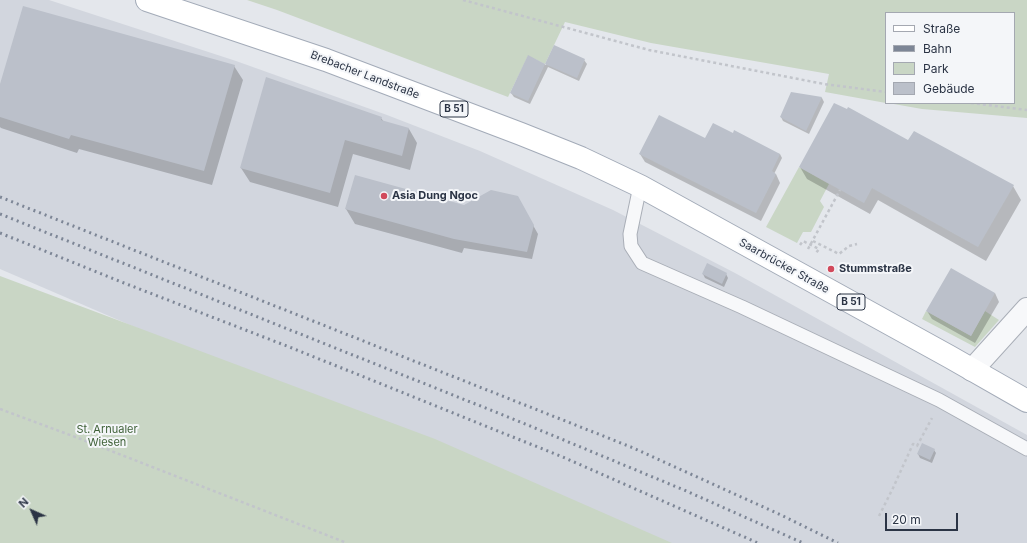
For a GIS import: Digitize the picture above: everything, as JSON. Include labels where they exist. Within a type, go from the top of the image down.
[{"type":"main road","name":"Brebacher Landstraße","points":[[147,0],[326,60],[581,158]]},
{"type":"main road","name":"Saarbrücker Straße","points":[[581,158],[640,186],[1027,401]]},
{"type":"street","points":[[972,370],[1027,309]]},
{"type":"lane","points":[[640,186],[630,234],[632,246],[642,263],[742,307],[939,400],[1027,449]]},
{"type":"path","points":[[464,0],[649,50],[824,84],[885,92]]},
{"type":"path","points":[[979,104],[1027,110]]},
{"type":"path","points":[[808,249],[840,190]]},
{"type":"path","points":[[800,245],[803,240],[819,249]]},
{"type":"path","points":[[813,241],[838,254],[849,246],[857,244]]},
{"type":"path","points":[[816,253],[821,245]]},
{"type":"path","points":[[879,516],[912,444],[916,446],[930,421],[939,400]]},
{"type":"path","points":[[0,409],[347,543]]},
{"type":"shaded area","points":[[0,0],[49,0],[236,61],[387,115],[480,151],[613,210],[735,273],[1027,435],[1027,543],[659,543],[253,378],[0,269]]},
{"type":"green space","points":[[247,0],[1027,0],[1027,118],[922,109],[894,104],[1015,104],[1015,12],[885,12],[885,103],[825,92],[829,74],[651,43],[565,22],[545,64],[528,56],[508,97]]},
{"type":"green space","points":[[799,167],[829,184],[820,201],[824,207],[811,232],[803,232],[797,243],[766,227]]},
{"type":"green space","name":"St. Arnualer Wiesen","points":[[0,276],[435,439],[672,543],[0,543]]},
{"type":"green space","points":[[926,311],[971,336],[985,311],[999,320],[975,347],[922,319]]},
{"type":"building","points":[[23,6],[235,65],[204,171],[71,135],[69,139],[0,117],[0,84]]},
{"type":"building","points":[[554,45],[585,59],[577,78],[545,64]]},
{"type":"building","points":[[528,55],[545,64],[528,101],[510,93]]},
{"type":"building","points":[[266,77],[382,117],[381,120],[409,128],[402,156],[345,140],[330,193],[240,168]]},
{"type":"building","points":[[791,92],[822,97],[806,131],[780,117]]},
{"type":"building","points":[[834,103],[847,109],[848,107],[908,140],[914,131],[1014,185],[978,247],[872,188],[864,203],[799,167]]},
{"type":"building","points":[[659,115],[705,138],[713,123],[733,133],[734,130],[780,154],[772,171],[776,174],[756,213],[639,154]]},
{"type":"building","points":[[355,175],[464,205],[491,190],[518,196],[534,225],[527,252],[454,239],[345,209]]},
{"type":"building","points":[[707,263],[727,273],[722,284],[702,274]]},
{"type":"building","points":[[951,268],[995,293],[971,336],[926,311]]},
{"type":"building","points":[[922,443],[935,449],[930,460],[917,454]]},
{"type":"railway","points":[[0,197],[631,447],[781,515],[838,543]]},
{"type":"railway","points":[[0,214],[518,421],[684,490],[803,543]]},
{"type":"railway","points":[[0,233],[565,458],[758,543]]},
{"type":"place","name":"Asia Dung Ngoc","points":[[384,196]]},
{"type":"place","name":"Stummstraße","points":[[831,269]]}]
